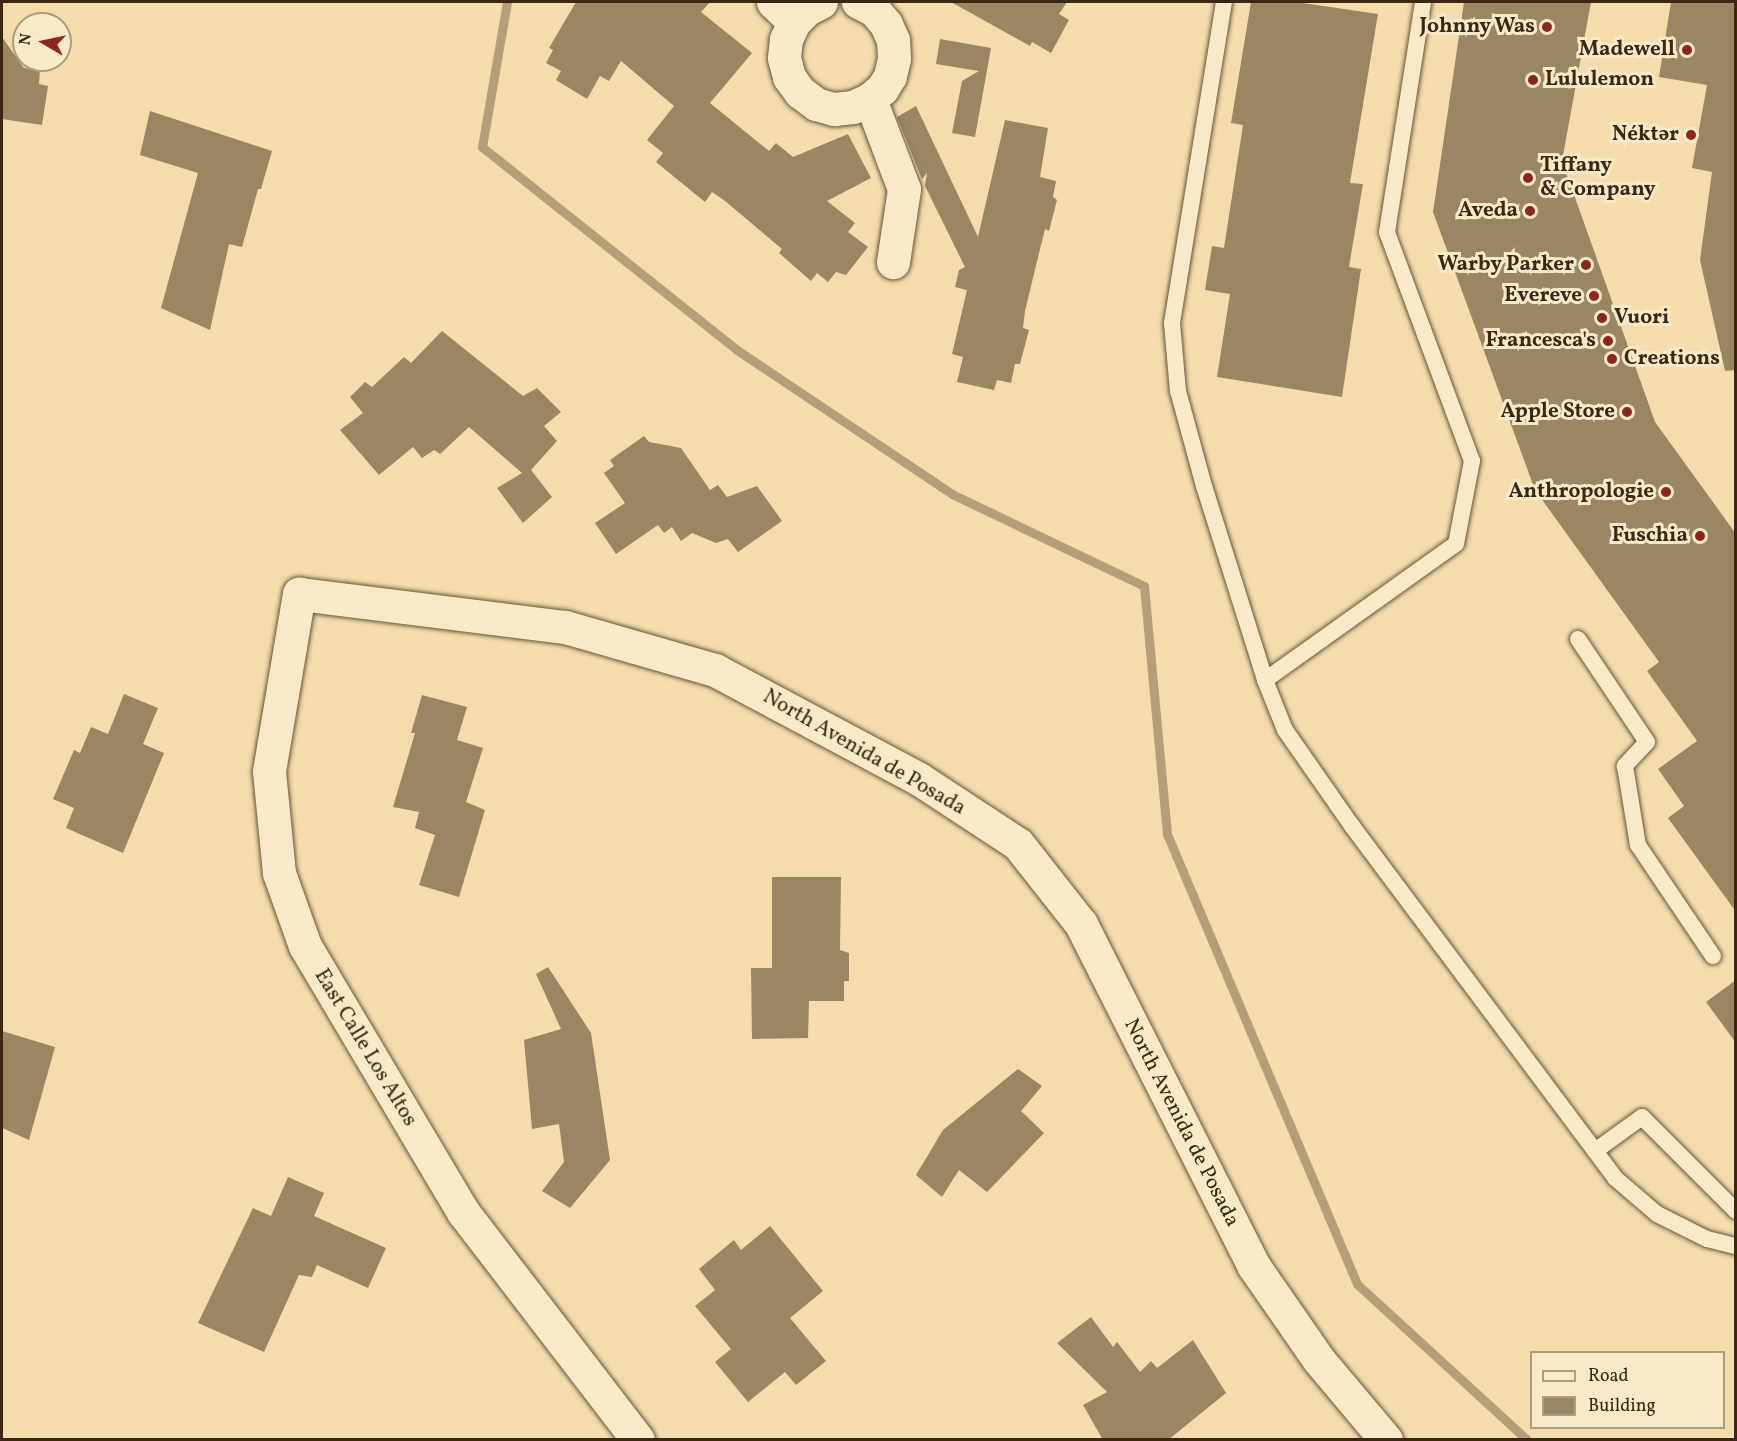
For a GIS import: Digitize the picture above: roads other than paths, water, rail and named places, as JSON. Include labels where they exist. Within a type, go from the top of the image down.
[{"type":"street","points":[[821,2],[807,9],[784,12],[786,39],[784,58],[789,77],[800,92],[816,104],[834,109],[853,107],[870,99],[882,89],[890,76],[894,58],[893,40],[886,24],[874,10],[858,2]]},
{"type":"street","points":[[870,99],[904,189],[893,262]]},
{"type":"street","name":"East Calle Los Altos","points":[[299,594],[269,771],[279,873],[304,946],[463,1212],[638,1440]]},
{"type":"street","name":"North Avenida de Posada","points":[[299,594],[565,627],[715,670],[919,779],[1018,844],[1081,924],[1253,1265],[1318,1359],[1386,1440]]},
{"type":"lane","points":[[1224,2],[1172,323],[1178,391],[1204,486],[1265,680],[1285,730],[1352,826],[1615,1178],[1658,1214],[1707,1239],[1736,1246]]},
{"type":"lane","points":[[1265,680],[1456,544],[1472,461],[1387,232],[1423,2]]},
{"type":"lane","points":[[1578,639],[1647,742],[1625,766],[1638,845],[1713,956]]},
{"type":"lane","points":[[1595,1151],[1642,1117],[1736,1211]]},
{"type":"waterway","points":[[507,2],[482,147],[737,350],[952,494],[1144,586],[1167,834],[1357,1284],[1527,1440]]},
{"type":"place","name":"Johnny Was","points":[[1547,27]]},
{"type":"place","name":"Madewell","points":[[1687,50]]},
{"type":"place","name":"Lululemon","points":[[1533,80]]},
{"type":"place","name":"Néktər","points":[[1691,135]]},
{"type":"place","name":"Tiffany & Company","points":[[1528,178]]},
{"type":"place","name":"Aveda","points":[[1530,211]]},
{"type":"place","name":"Warby Parker","points":[[1586,265]]},
{"type":"place","name":"Evereve","points":[[1594,296]]},
{"type":"place","name":"Vuori","points":[[1602,318]]},
{"type":"place","name":"Francesca's","points":[[1608,341]]},
{"type":"place","name":"Creations","points":[[1612,359]]},
{"type":"place","name":"Apple Store","points":[[1627,412]]},
{"type":"place","name":"Anthropologie","points":[[1666,492]]},
{"type":"place","name":"Fuschia","points":[[1700,536]]}]
